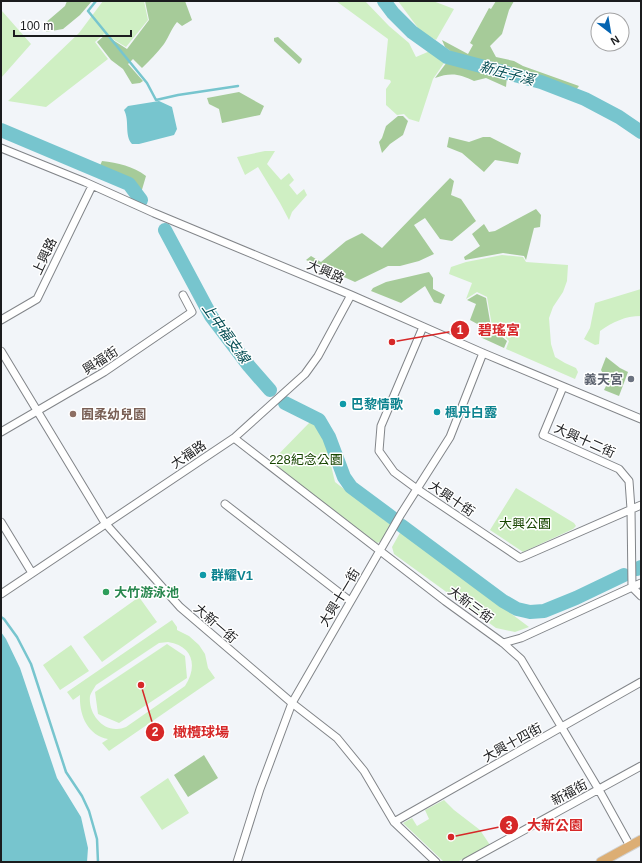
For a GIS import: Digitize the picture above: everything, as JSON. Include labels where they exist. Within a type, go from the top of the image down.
[{"type":"main road","points":[[601,862],[641,840]]},
{"type":"street","name":"大興路","points":[[1,148],[641,419]]},
{"type":"street","name":"上興路","points":[[1,320],[37,299],[92,186]]},
{"type":"street","name":"興福街","points":[[1,432],[104,372],[192,312],[183,295]]},
{"type":"street","name":"大福路","points":[[1,594],[234,438],[304,374],[318,356],[351,295]]},
{"type":"street","name":"大興十街","points":[[423,327],[381,426],[379,451],[394,472],[520,558],[641,505]]},
{"type":"street","name":"大新一街","points":[[1,351],[105,524],[180,607],[292,703],[337,738],[364,771],[394,822],[436,862]]},
{"type":"street","name":"大興十一街","points":[[236,862],[260,789],[292,703],[350,601],[450,437],[483,353]]},
{"type":"street","name":"大興十二街","points":[[563,387],[543,435],[619,468],[629,482],[632,587]]},
{"type":"street","name":"大新三街","points":[[234,438],[445,601],[503,643],[520,659],[599,790],[630,846]]},
{"type":"street","points":[[225,504],[350,601]]},
{"type":"street","points":[[1,522],[32,573]]},
{"type":"street","points":[[503,643],[521,638],[641,583]]},
{"type":"street","points":[[632,587],[641,596]]},
{"type":"street","points":[[520,659],[517,651],[521,638]]},
{"type":"street","name":"大興十四街","points":[[394,822],[641,682]]},
{"type":"street","name":"新福街","points":[[466,862],[641,766]]},
{"type":"green space","points":[[67,1],[92,1],[80,15],[63,29],[46,32],[47,28],[44,24],[65,6]]},
{"type":"green space","points":[[103,1],[144,1],[148,20],[126,47],[104,34],[95,42],[108,59],[46,107],[8,101],[79,33]]},
{"type":"green space","points":[[145,1],[185,1],[192,20],[182,26],[177,22],[164,44],[142,68],[133,59],[128,64],[143,81],[132,84],[123,69],[111,60],[97,42],[105,35],[127,49],[149,20]]},
{"type":"green space","points":[[336,1],[365,1],[389,26],[409,43],[416,57],[430,51],[444,63],[433,79],[419,122],[409,119],[404,114],[397,115],[386,105],[386,89],[391,82],[390,80],[384,79],[388,39]]},
{"type":"green space","points":[[398,1],[433,1],[454,9],[436,40],[421,32]]},
{"type":"green space","points":[[496,1],[514,1],[509,10],[502,34],[490,46],[496,57],[514,61],[523,66],[579,86],[576,90],[522,72],[467,59],[453,53],[445,47],[442,40],[468,54],[473,45],[470,43],[489,8],[491,9]]},
{"type":"green space","points":[[2,11],[31,44],[1,78],[1,12]]},
{"type":"green space","points":[[278,37],[302,59],[299,64],[274,41],[274,38]]},
{"type":"green space","points":[[447,62],[507,77],[506,87],[486,78],[474,81],[460,75],[451,74],[435,78]]},
{"type":"green space","points":[[239,92],[264,106],[260,115],[222,123],[219,109],[209,104],[207,98]]},
{"type":"green space","points":[[398,116],[403,116],[408,121],[403,135],[390,144],[382,153],[379,142],[386,126]]},
{"type":"green space","points":[[449,137],[469,142],[483,137],[490,137],[521,153],[518,164],[495,160],[484,172],[462,153],[447,147]]},
{"type":"green space","points":[[265,151],[275,151],[267,164],[281,180],[289,173],[294,180],[289,185],[297,195],[304,189],[307,195],[292,212],[289,220],[258,167],[245,175],[237,157]]},
{"type":"green space","points":[[102,161],[125,166],[146,176],[141,193],[97,173]]},
{"type":"green space","points":[[450,178],[454,181],[451,195],[461,199],[476,221],[452,241],[440,239],[425,218],[414,225],[434,254],[419,261],[400,266],[388,266],[355,282],[306,260],[311,256],[321,262],[346,241],[362,233],[382,248]]},
{"type":"green space","points":[[536,209],[541,215],[540,227],[534,228],[526,260],[524,256],[503,253],[465,260],[464,257],[480,246],[472,234],[484,224],[489,232],[495,231]]},
{"type":"green space","points":[[502,255],[523,257],[526,262],[568,265],[567,281],[563,292],[553,307],[549,318],[551,344],[555,357],[576,368],[578,372],[575,379],[506,349],[509,341],[492,326],[487,297],[477,292],[466,299],[472,283],[449,274],[451,267],[466,262]]},
{"type":"green space","points":[[429,272],[433,278],[433,289],[445,295],[441,304],[434,302],[425,286],[401,303],[371,291],[373,288],[386,282]]},
{"type":"green space","points":[[641,289],[641,316],[624,318],[614,322],[600,331],[599,344],[595,345],[584,339],[590,328],[595,303]]},
{"type":"green space","points":[[477,294],[486,298],[491,327],[507,341],[504,348],[480,337],[482,331],[481,326],[470,320],[476,304],[467,300]]},
{"type":"green space","points":[[606,357],[620,368],[628,372],[619,396],[604,390],[608,382],[601,370]]},
{"type":"green space","name":"228紀念公園","points":[[310,422],[318,427],[324,436],[335,482],[392,526],[385,540],[377,543],[271,462]]},
{"type":"green space","name":"大興公園","points":[[516,488],[574,523],[576,526],[573,529],[523,552],[490,530]]},
{"type":"green space","points":[[401,531],[529,627],[515,632],[496,628],[394,554],[392,547]]},
{"type":"green space","points":[[139,597],[157,622],[102,662],[83,637]]},
{"type":"green space","points":[[172,620],[177,627],[177,630],[189,636],[199,645],[205,654],[208,668],[215,678],[109,751],[102,743],[108,739],[95,733],[86,723],[81,709],[80,695],[73,700],[67,692]],"holes":[[[168,642],[176,644],[188,652],[191,658],[191,671],[185,686],[126,727],[111,729],[101,723],[93,714],[90,702],[90,695],[96,685],[159,643]]]},
{"type":"green space","points":[[167,644],[185,656],[187,678],[119,723],[98,714],[95,692]]},
{"type":"green space","points":[[71,645],[89,671],[60,690],[43,665]]},
{"type":"green space","points":[[204,755],[218,778],[188,797],[174,775]]},
{"type":"green space","points":[[168,778],[189,813],[162,830],[140,797]]},
{"type":"green space","points":[[444,800],[454,810],[480,830],[490,845],[457,862],[444,862],[403,823],[412,818],[417,826],[429,819],[425,810]]},
{"type":"water","points":[[159,101],[172,107],[177,129],[174,135],[139,144],[132,144],[128,136],[127,119],[124,110],[128,106]]},
{"type":"water","points":[[1,632],[20,668],[57,778],[81,817],[88,848],[87,862],[1,862]]},
{"type":"waterway","points":[[96,1],[88,11],[147,83],[156,100],[178,95],[238,86]]},
{"type":"waterway","name":"新庄子溪","points":[[384,1],[393,13],[412,32],[447,57],[541,82],[585,99],[619,117],[641,132]]},
{"type":"waterway","name":"上中福支線","points":[[1,130],[129,184],[141,200]]},
{"type":"waterway","name":"上中福支線","points":[[165,230],[211,316],[249,366],[270,390]]},
{"type":"waterway","points":[[285,403],[319,420],[329,437],[344,477],[351,487],[394,519]]},
{"type":"waterway","points":[[402,526],[503,601],[517,609],[530,612],[544,611],[576,598],[624,575]]},
{"type":"waterway","points":[[637,569],[641,567]]},
{"type":"waterway","points":[[1,617],[17,637],[31,664],[66,772],[82,796],[89,811],[97,839],[98,862]]},
{"type":"place","name":"碧瑤宮","points":[[392,342]]},
{"type":"place","name":"義天宮","points":[[631,379]]},
{"type":"place","name":"巴黎情歌","points":[[343,404]]},
{"type":"place","name":"楓丹白露","points":[[437,412]]},
{"type":"place","name":"囿柔幼兒園","points":[[73,414]]},
{"type":"place","name":"群耀V1","points":[[203,575]]},
{"type":"place","name":"大竹游泳池","points":[[106,592]]},
{"type":"place","name":"橄欖球場","points":[[141,685]]},
{"type":"place","name":"大新公園","points":[[451,837]]}]
